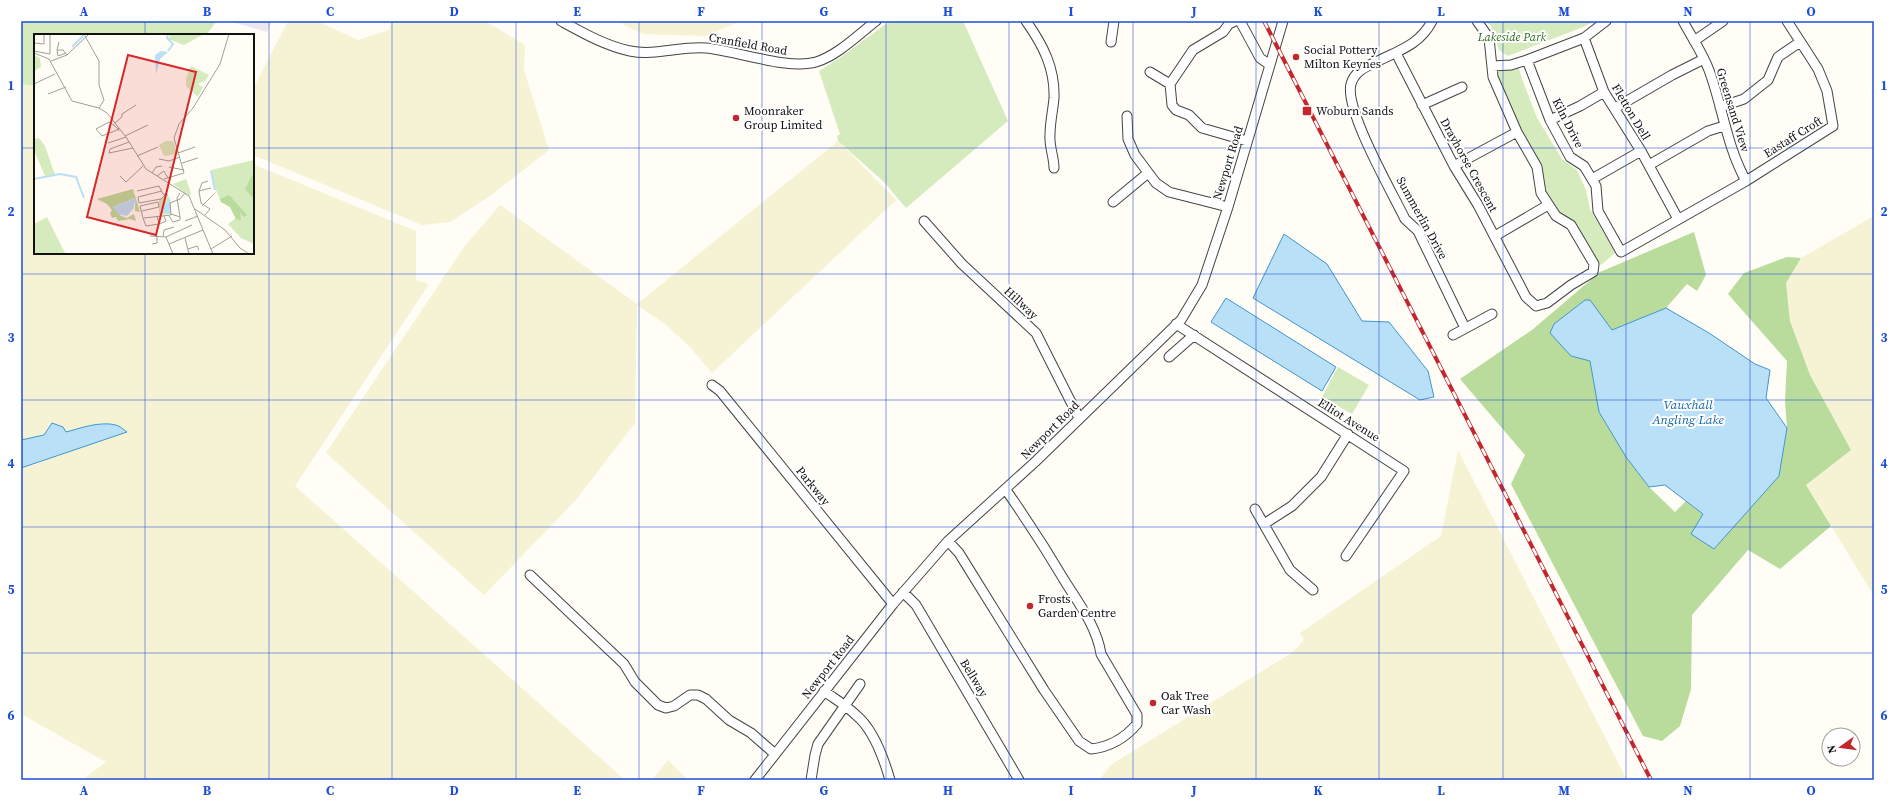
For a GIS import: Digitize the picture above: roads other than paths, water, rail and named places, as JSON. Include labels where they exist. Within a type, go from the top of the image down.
[{"type":"street","name":"Cranfield Road","points":[[561,21],[607,44],[632,51],[646,52],[704,48],[736,52],[788,63],[803,64],[816,62],[830,56],[876,21]]},
{"type":"street","points":[[1026,21],[1039,39],[1048,58],[1054,81],[1054,99],[1049,136],[1054,168]]},
{"type":"street","points":[[1111,42],[1114,21]]},
{"type":"street","points":[[1235,21],[1223,32],[1193,50],[1170,84],[1172,105],[1176,110],[1189,115],[1202,128],[1248,141]]},
{"type":"street","points":[[1240,21],[1260,58],[1270,65]]},
{"type":"street","name":"Newport Road","points":[[755,780],[893,604],[948,541],[1006,490],[1181,320],[1202,285],[1228,207],[1283,21]]},
{"type":"street","name":"Summerlin Drive","points":[[1432,21],[1426,33],[1405,49],[1361,68],[1355,75],[1351,84],[1351,103],[1356,118],[1405,218],[1418,231],[1465,328]]},
{"type":"street","name":"Drayhorse Crescent","points":[[1396,53],[1454,166],[1478,205],[1526,297],[1536,306],[1546,303],[1571,285],[1593,272],[1594,264],[1571,225],[1556,216],[1541,193],[1537,167],[1517,132],[1493,77],[1489,38],[1477,21]]},
{"type":"street","points":[[1492,66],[1511,65],[1584,38],[1606,21]]},
{"type":"street","name":"Greensand View","points":[[1683,21],[1710,72],[1724,126],[1738,166],[1746,181]]},
{"type":"street","points":[[1694,41],[1723,21]]},
{"type":"street","points":[[1720,107],[1744,99],[1768,80],[1778,57],[1800,42],[1787,21]]},
{"type":"street","name":"Fletton Dell","points":[[1584,38],[1604,92],[1641,151],[1678,219]]},
{"type":"street","name":"Eastaff Croft","points":[[1746,181],[1833,126],[1827,91],[1818,69],[1800,42]]},
{"type":"street","points":[[1615,108],[1672,75],[1704,59]]},
{"type":"street","name":"Kiln Drive","points":[[1527,60],[1550,120],[1570,157],[1584,166],[1596,186],[1598,211],[1621,252],[1678,219]]},
{"type":"street","points":[[1150,72],[1170,84]]},
{"type":"street","points":[[1422,105],[1462,87]]},
{"type":"street","points":[[1550,120],[1580,106],[1604,92]]},
{"type":"street","points":[[1126,116],[1128,139],[1135,155],[1156,183],[1168,192],[1228,207]]},
{"type":"street","points":[[1649,165],[1708,130],[1724,126]]},
{"type":"street","points":[[1454,166],[1517,132]]},
{"type":"street","points":[[1592,179],[1641,151]]},
{"type":"street","points":[[1113,202],[1148,173]]},
{"type":"street","points":[[1678,219],[1746,181]]},
{"type":"street","points":[[1495,236],[1548,205]]},
{"type":"street","name":"Hillway","points":[[924,221],[962,264],[1036,333],[1079,418]]},
{"type":"street","points":[[1453,334],[1492,314]]},
{"type":"street","name":"Elliot Avenue","points":[[1176,324],[1404,470],[1346,556]]},
{"type":"street","points":[[1169,357],[1194,335]]},
{"type":"street","name":"Parkway","points":[[712,385],[720,391],[893,604]]},
{"type":"street","points":[[1264,524],[1292,506],[1321,477],[1348,434]]},
{"type":"street","points":[[948,541],[959,553],[1044,690],[1079,741],[1091,750],[1106,748],[1130,732],[1137,724],[1137,715],[1101,654],[1100,644],[1090,621],[1006,490]]},
{"type":"street","points":[[1255,509],[1290,570],[1313,590]]},
{"type":"street","points":[[530,576],[624,664],[635,682],[658,705],[666,708],[674,706],[690,695],[698,695],[706,699],[729,720],[751,732],[775,754]]},
{"type":"street","name":"Bellway","points":[[903,592],[916,605],[1019,780]]},
{"type":"street","points":[[811,780],[818,744],[860,684]]},
{"type":"street","points":[[824,691],[858,716],[884,760],[890,780]]},
{"type":"water","points":[[1284,234],[1327,264],[1362,321],[1389,322],[1428,371],[1434,397],[1420,400],[1253,298]]},
{"type":"water","points":[[1226,298],[1336,367],[1322,391],[1211,322]]},
{"type":"water","name":"Vauxhall Angling Lake","points":[[1585,300],[1590,300],[1612,330],[1666,308],[1709,333],[1755,364],[1770,370],[1766,398],[1787,428],[1779,476],[1714,549],[1691,534],[1703,514],[1665,485],[1649,487],[1626,457],[1599,412],[1590,361],[1571,356],[1550,333],[1554,324]]},
{"type":"water","points":[[52,423],[63,427],[66,432],[91,426],[110,424],[120,427],[127,432],[21,468],[21,440],[44,435]]},
{"type":"railway","points":[[1264,21],[1651,780]]},
{"type":"place","name":"Social Pottery Milton Keynes","points":[[1296,57]]},
{"type":"place","name":"Woburn Sands","points":[[1307,111]]},
{"type":"place","name":"Moonraker Group Limited","points":[[736,118]]},
{"type":"place","name":"Frosts Garden Centre","points":[[1030,606]]},
{"type":"place","name":"Oak Tree Car Wash","points":[[1153,703]]},
{"type":"park label","name":"Lakeside Park","points":[[1512,37]]}]
